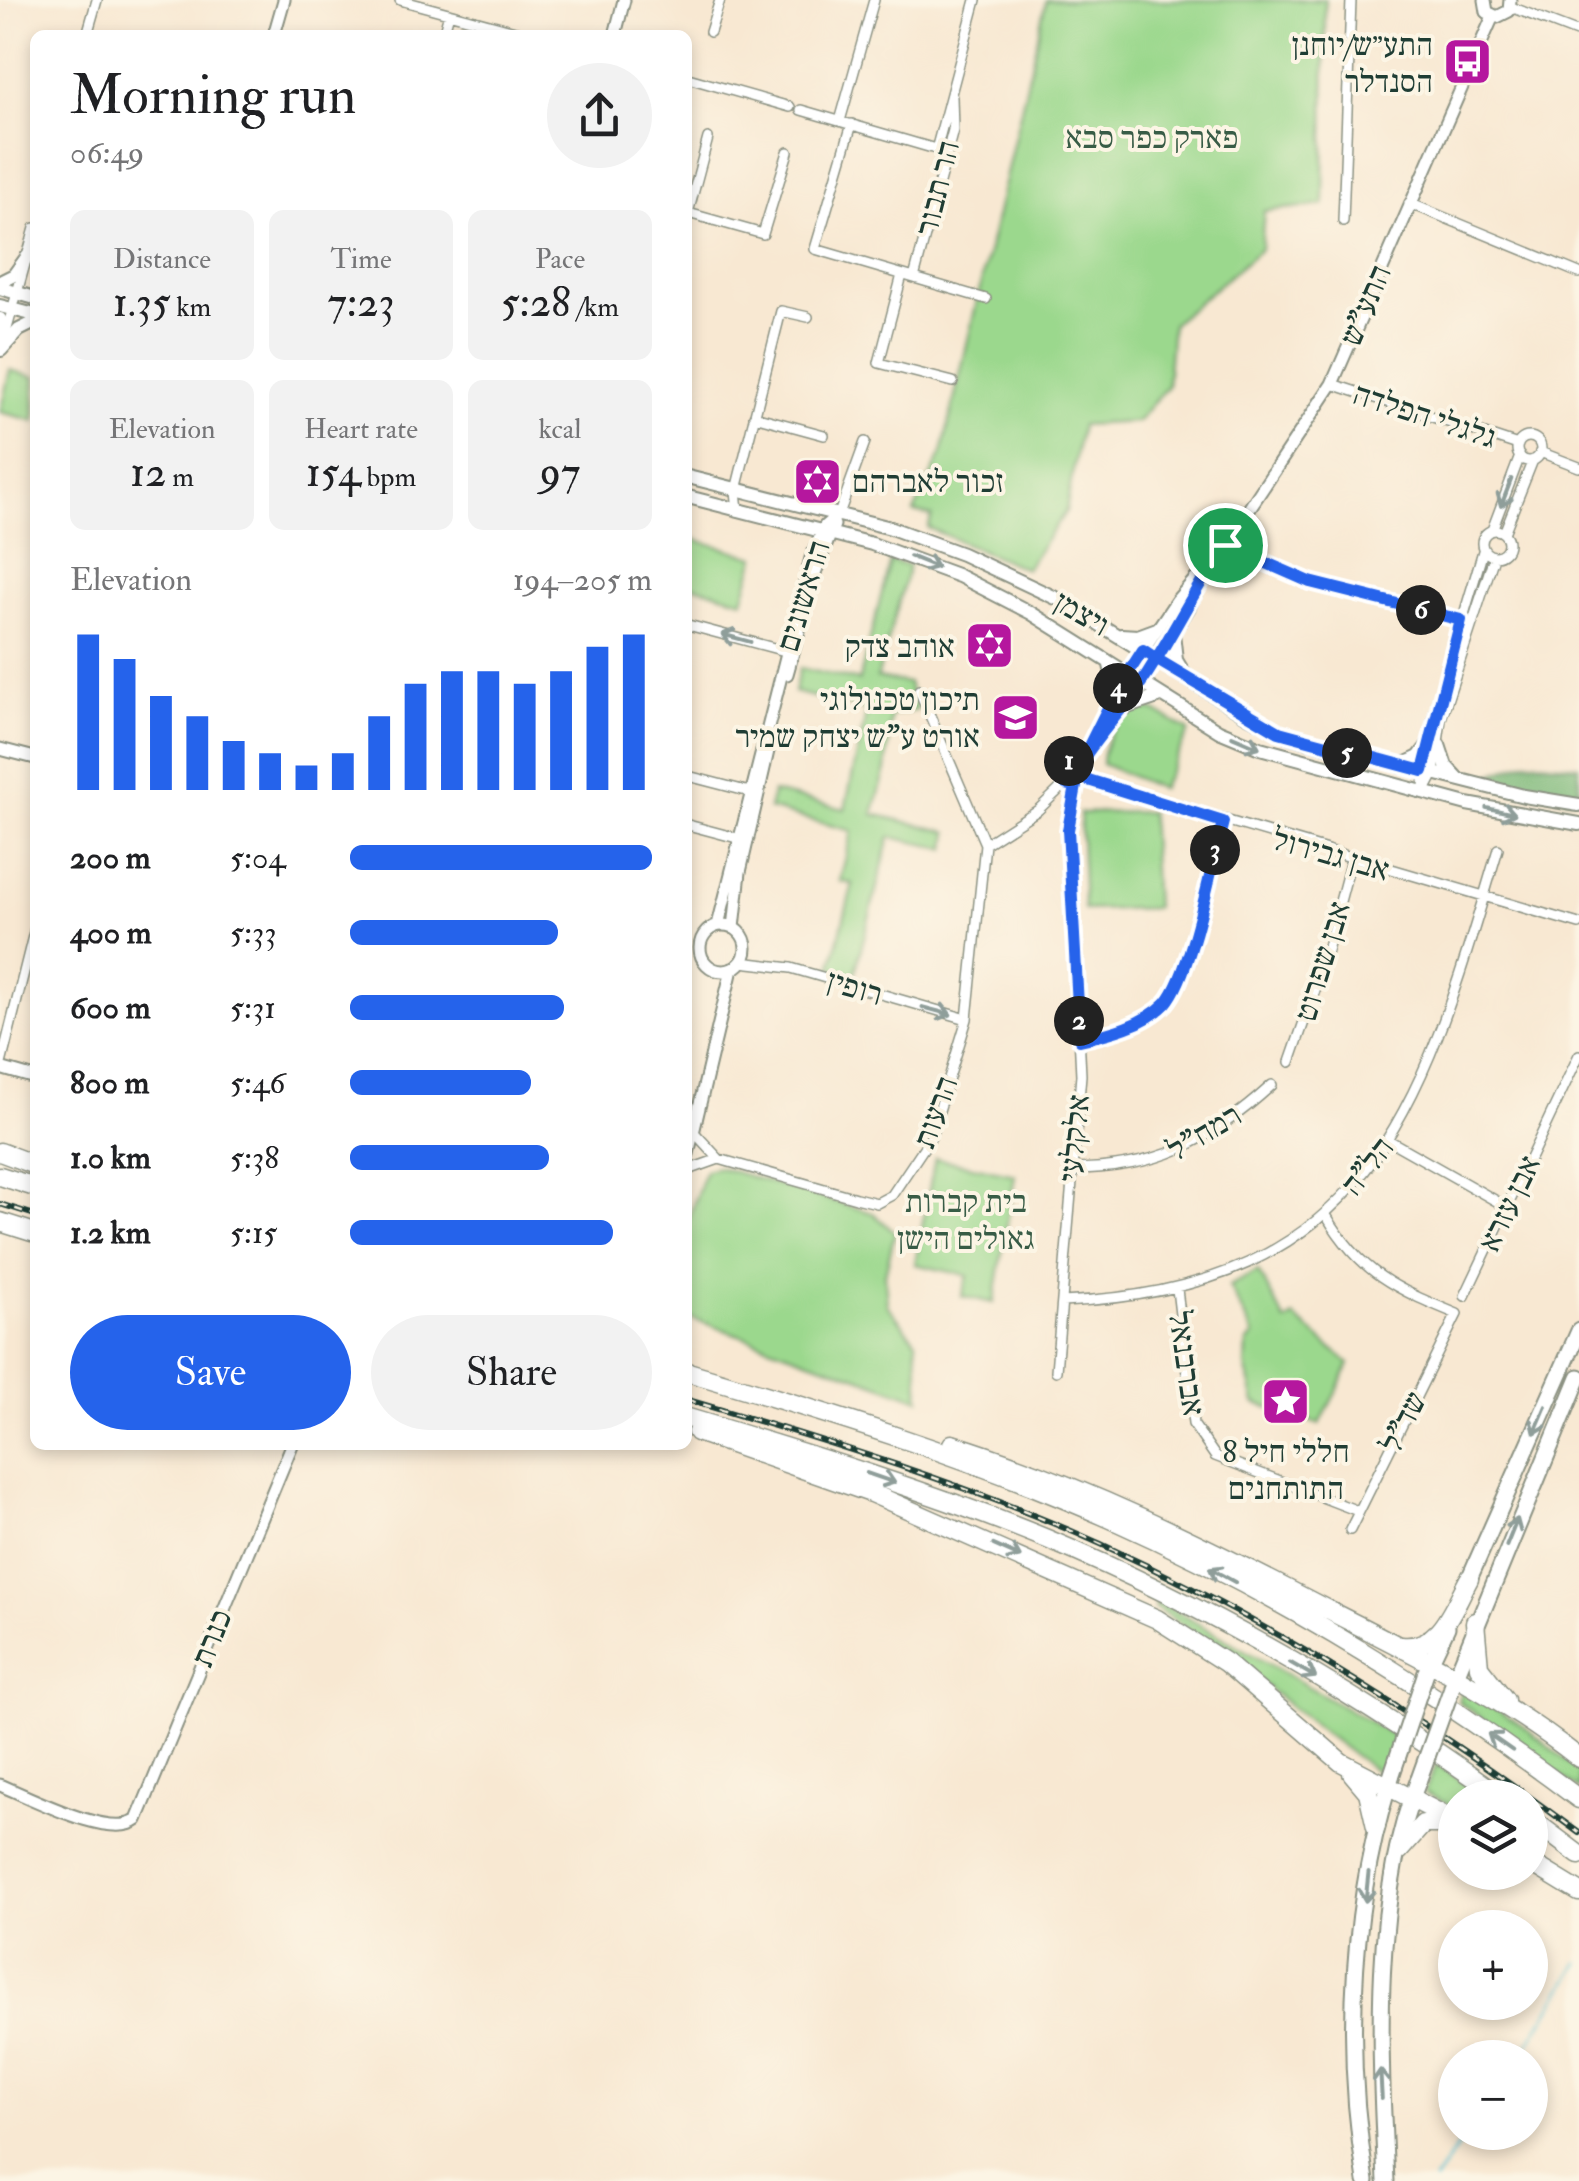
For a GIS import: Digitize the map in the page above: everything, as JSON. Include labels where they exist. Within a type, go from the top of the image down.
[{"type":"highway","points":[[0,1152],[30,1163]]},
{"type":"highway","points":[[0,1176],[30,1185]]},
{"type":"highway","points":[[0,1222],[30,1231]]},
{"type":"highway","points":[[0,1234],[30,1241]]},
{"type":"highway","points":[[1366,2181],[1354,2077],[1354,2014],[1376,1827],[1427,1669],[1579,1331]]},
{"type":"highway","points":[[692,1372],[894,1426],[1070,1484],[1165,1527],[1399,1646],[1427,1669],[1520,1714],[1579,1758]]},
{"type":"highway","points":[[692,1372],[940,1452],[1147,1536],[1420,1686],[1579,1800]]},
{"type":"highway","points":[[1386,2181],[1382,2004],[1399,1851],[1410,1799],[1475,1622],[1579,1377]]},
{"type":"highway","points":[[692,1419],[926,1493],[1094,1560],[1369,1707],[1476,1780]]},
{"type":"highway","points":[[692,1429],[871,1493],[1157,1619],[1226,1663],[1341,1762],[1368,1792],[1376,1827]]},
{"type":"highway","points":[[1399,1646],[1413,1648],[1434,1639],[1469,1579]]},
{"type":"highway","points":[[1475,1622],[1479,1667],[1520,1714]]},
{"type":"highway","points":[[1341,1762],[1438,1813]]},
{"type":"highway","points":[[1399,1851],[1423,1824],[1438,1823]]},
{"type":"highway","points":[[1548,1831],[1579,1854]]},
{"type":"highway","points":[[1548,1873],[1579,1892]]},
{"type":"main road","points":[[0,285],[14,275],[27,257]]},
{"type":"main road","points":[[0,285],[30,296]]},
{"type":"main road","points":[[6,307],[30,316]]},
{"type":"main road","points":[[0,320],[2,348]]},
{"type":"main road","points":[[2,348],[30,322]]},
{"type":"main road","name":"ויצמן","points":[[692,479],[833,513],[962,554],[1036,587],[1279,732],[1428,773],[1579,806]]},
{"type":"main road","name":"ויצמן","points":[[692,499],[890,550],[969,580],[1219,731],[1260,748],[1423,793],[1579,824]]},
{"type":"main road","points":[[1118,634],[1138,636],[1157,629]]},
{"type":"main road","points":[[1174,633],[1176,660],[1186,677]]},
{"type":"main road","points":[[1109,663],[1116,692]]},
{"type":"main road","points":[[1122,709],[1160,696]]},
{"type":"main road","points":[[1400,766],[1419,757],[1436,740],[1446,766],[1460,780]]},
{"type":"street","points":[[88,30],[97,0]]},
{"type":"street","points":[[275,30],[284,0]]},
{"type":"street","points":[[400,0],[509,30]]},
{"type":"street","points":[[616,30],[624,0]]},
{"type":"street","points":[[710,32],[720,0]]},
{"type":"street","points":[[840,121],[874,0]]},
{"type":"street","name":"הר תבור","points":[[914,278],[941,151],[952,130],[952,97],[976,0]]},
{"type":"street","points":[[1343,221],[1351,0]]},
{"type":"street","points":[[1484,0],[1493,16],[1506,15],[1510,4],[1579,33]]},
{"type":"street","points":[[444,30],[449,13]]},
{"type":"street","name":"התע\"ש","points":[[1141,683],[1174,633],[1204,575],[1332,384],[1493,16]]},
{"type":"street","points":[[692,79],[941,151]]},
{"type":"street","points":[[852,124],[815,249],[986,300]]},
{"type":"street","points":[[692,198],[708,138]]},
{"type":"street","points":[[692,214],[762,234],[788,152]]},
{"type":"street","points":[[1409,203],[1579,272]]},
{"type":"street","points":[[2,348],[6,307],[17,292],[30,247]]},
{"type":"street","name":"הר תבור","points":[[902,275],[879,363],[953,382]]},
{"type":"street","points":[[738,511],[736,490],[781,310],[808,317]]},
{"type":"street","name":"גלגלי הפלדה","points":[[1332,384],[1519,450]]},
{"type":"street","points":[[754,416],[824,436]]},
{"type":"street","points":[[1423,793],[1466,622],[1483,551],[1482,538],[1492,530],[1519,450],[1530,437],[1538,441],[1537,456],[1504,533],[1507,549],[1494,557],[1466,622],[1433,718],[1436,740]]},
{"type":"street","points":[[833,513],[847,492],[864,442]]},
{"type":"street","points":[[1519,450],[1537,456]]},
{"type":"street","name":"גלגלי הפלדה","points":[[1537,456],[1579,467]]},
{"type":"street","points":[[742,465],[752,486],[769,498]]},
{"type":"street","name":"הראשונים","points":[[718,925],[785,651],[833,513]]},
{"type":"street","points":[[1492,530],[1504,533]]},
{"type":"street","name":"הראשונים","points":[[734,928],[757,794],[826,533]]},
{"type":"street","points":[[1225,545],[1310,582],[1466,622]]},
{"type":"street","points":[[1483,551],[1494,557]]},
{"type":"street","name":"התע\"ש","points":[[1143,650],[1184,592],[1204,575]]},
{"type":"street","points":[[692,626],[785,651]]},
{"type":"street","points":[[985,844],[1076,783],[1081,762],[1100,731],[1116,692],[1143,650]]},
{"type":"street","points":[[1100,731],[1141,683]]},
{"type":"street","name":"הרעות","points":[[694,1132],[719,1158],[876,1202],[892,1195],[931,1137],[967,1019],[985,844],[919,690]]},
{"type":"street","points":[[1433,718],[1436,740]]},
{"type":"street","points":[[0,749],[30,757]]},
{"type":"street","points":[[1076,783],[1063,766],[1072,760],[1081,762]]},
{"type":"street","points":[[692,777],[750,792]]},
{"type":"street","name":"אבן גבירול","points":[[1076,783],[1579,924]]},
{"type":"street","name":"אלקלעי","points":[[1056,1372],[1080,1040],[1068,830],[1076,783]]},
{"type":"street","points":[[1080,1040],[1110,1034],[1165,1004],[1182,967],[1223,822]]},
{"type":"street","points":[[692,826],[737,838]]},
{"type":"street","name":"הל\"ה","points":[[1062,1302],[1125,1299],[1177,1289],[1257,1255],[1326,1215],[1359,1183],[1390,1141],[1451,1008],[1498,849]]},
{"type":"street","name":"אבן שפרוט","points":[[1290,1062],[1321,972],[1352,860]]},
{"type":"street","points":[[692,1139],[736,966],[746,947],[734,928],[718,925],[702,939],[701,954],[709,967],[736,966]]},
{"type":"street","points":[[692,937],[702,939]]},
{"type":"street","points":[[30,948],[0,1068],[30,1077]]},
{"type":"street","name":"רופין","points":[[736,966],[790,968],[967,1019]]},
{"type":"street","name":"אבן עזרא","points":[[1465,1296],[1579,1055]]},
{"type":"street","name":"רמח\"ל","points":[[1070,1169],[1146,1164],[1178,1152],[1220,1127],[1272,1085]]},
{"type":"street","points":[[1390,1141],[1507,1207]]},
{"type":"street","points":[[692,1168],[719,1158]]},
{"type":"street","name":"שד\"ל","points":[[1326,1215],[1346,1250],[1362,1265],[1411,1296],[1456,1314],[1350,1530]]},
{"type":"street","name":"אברבנאל","points":[[1177,1289],[1193,1424],[1200,1440],[1215,1456],[1358,1512]]},
{"type":"street","name":"כנרת","points":[[0,1786],[104,1825],[126,1827],[137,1820],[290,1450]]},
{"type":"green space","name":"פארק כפר סבא","points":[[1046,0],[1325,0],[1324,205],[1264,211],[1261,249],[1172,324],[1167,386],[1137,422],[1081,425],[1066,511],[1026,569],[928,528],[932,516],[914,512],[942,453]]},
{"type":"green space","points":[[10,370],[30,376],[30,420],[0,412]]},
{"type":"green space","points":[[692,542],[756,557],[743,600],[692,585]]},
{"type":"green space","points":[[890,561],[909,566],[877,678],[908,683],[917,710],[891,715],[886,770],[873,814],[949,832],[947,849],[890,837],[854,976],[831,968],[853,884],[840,881],[852,831],[769,809],[773,792],[845,809],[867,710],[794,692],[800,668],[859,681]]},
{"type":"green space","points":[[1136,708],[1155,711],[1189,731],[1161,789],[1102,764],[1112,732]]},
{"type":"green space","points":[[1527,761],[1579,766],[1579,792],[1569,799],[1524,790],[1489,775]]},
{"type":"green space","points":[[1150,812],[1155,908],[1084,910],[1080,813]]},
{"type":"green space","name":"בית קברות גאולים הישן","points":[[935,1158],[1015,1175],[994,1303],[962,1296],[968,1276],[915,1264]]},
{"type":"green space","points":[[718,1167],[873,1213],[895,1232],[885,1274],[887,1305],[916,1341],[920,1399],[692,1318],[692,1208],[705,1170]]},
{"type":"green space","points":[[1258,1271],[1286,1322],[1294,1317],[1350,1364],[1320,1424],[1255,1403],[1246,1366],[1247,1343],[1254,1336],[1229,1286]]},
{"type":"green space","points":[[1158,1601],[1395,1736],[1382,1775],[1214,1647],[1154,1607]]},
{"type":"green space","points":[[1464,1688],[1523,1726],[1579,1771],[1579,1790],[1458,1701]]},
{"type":"green space","points":[[1437,1764],[1460,1780],[1438,1780],[1438,1799],[1424,1792]]},
{"type":"waterway","points":[[1531,2040],[1579,1962]]},
{"type":"waterway","points":[[1434,2181],[1456,2150]]},
{"type":"railway","points":[[0,1204],[30,1213]]},
{"type":"railway","points":[[692,1401],[949,1483],[1051,1522],[1164,1574],[1348,1676],[1579,1833]]},
{"type":"place","name":"התע״ש/יוחנן הסנדלר","points":[[1468,62]]},
{"type":"place","name":"זכור לאברהם","points":[[817,481]]},
{"type":"place","name":"אוהב צדק","points":[[990,646]]},
{"type":"place","name":"תיכון טכנולוגי אורט ע\"ש יצחק שמיר","points":[[1015,717]]},
{"type":"place","name":"8 חללי חיל התותחנים","points":[[1286,1401]]},
{"type":"route","points":[[1225,545],[1204,575],[1190,608],[1157,658],[1148,672],[1132,695],[1100,731],[1081,762],[1072,760],[1061,770],[1066,784],[1076,786],[1068,830],[1080,1040],[1110,1034],[1165,1004],[1182,967],[1223,822],[1085,779],[1086,769],[1081,762],[1100,731],[1116,692],[1143,650],[1157,658],[1246,715],[1279,732],[1423,771],[1433,718],[1461,620],[1310,582],[1225,545]]}]
